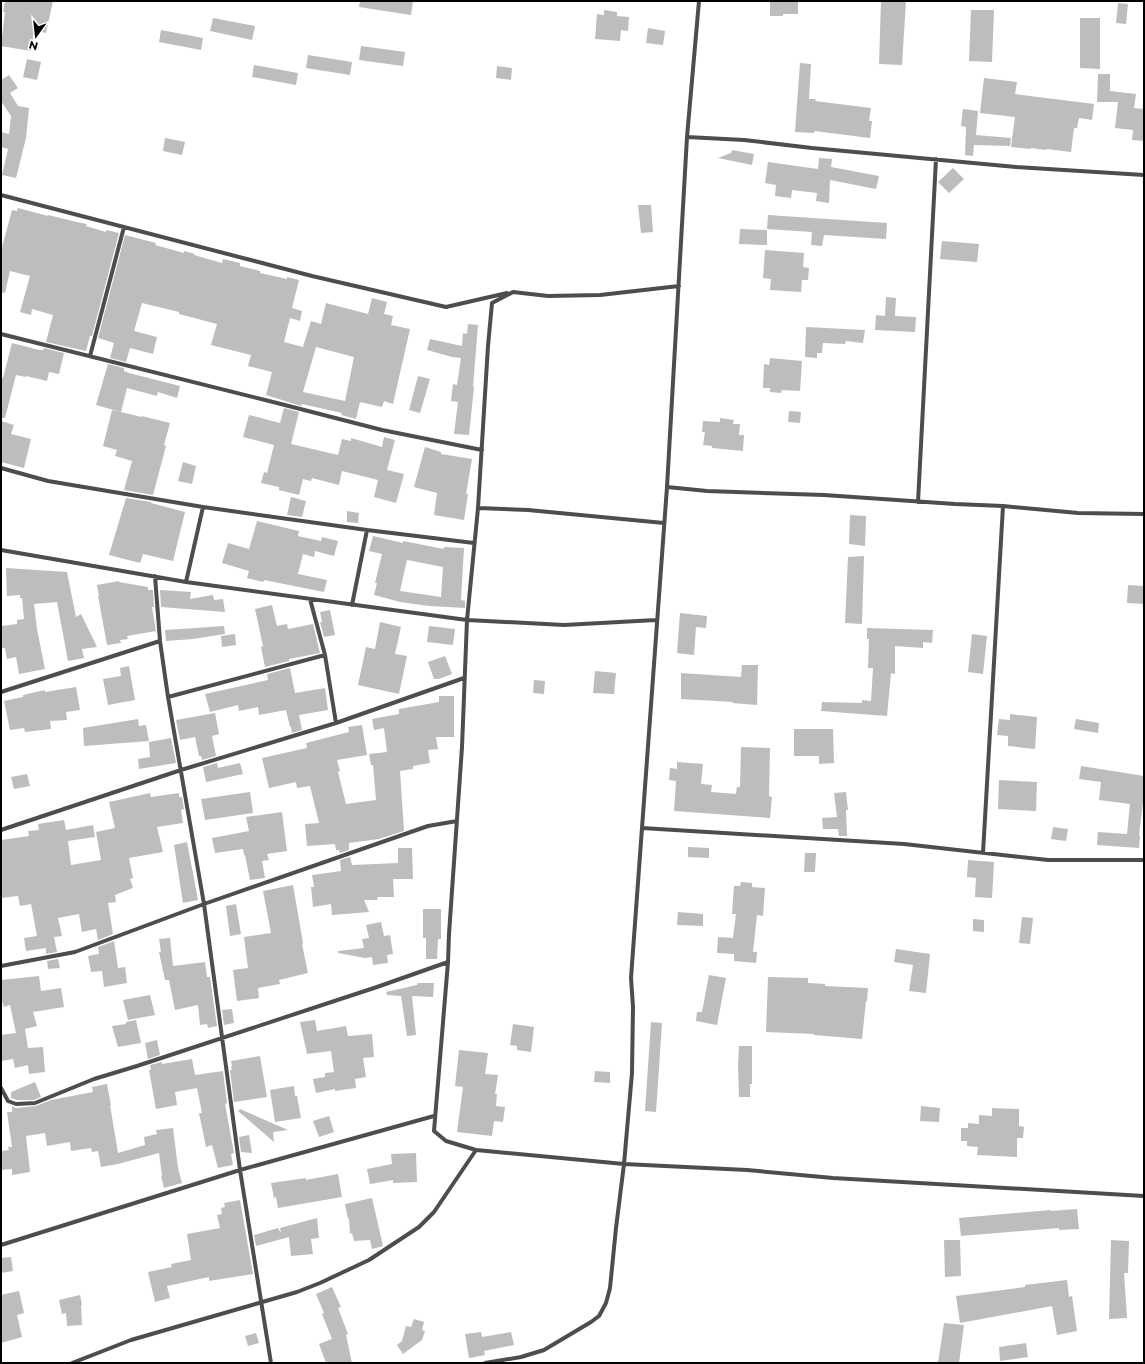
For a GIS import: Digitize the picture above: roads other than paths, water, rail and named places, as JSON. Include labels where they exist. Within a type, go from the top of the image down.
[{"type":"street","points":[[485,1363],[521,1357],[544,1350],[572,1334],[599,1316],[606,1303],[610,1288],[624,1164],[632,1073],[632,978],[656,620],[667,488],[687,137],[699,1]]},
{"type":"street","points":[[687,137],[744,140],[936,159],[1144,175]]},
{"type":"street","points":[[918,502],[936,159]]},
{"type":"street","points":[[1,196],[312,276],[446,307],[513,292],[548,296],[600,295],[679,286]]},
{"type":"street","points":[[90,356],[124,227]]},
{"type":"street","points":[[513,292],[492,303],[478,508],[467,620],[462,747],[448,962],[434,1116],[434,1131],[446,1141],[476,1150],[624,1164],[747,1170],[833,1178],[1144,1196]]},
{"type":"street","points":[[1,334],[382,430],[482,450]]},
{"type":"street","points":[[1,468],[48,481],[203,507],[367,530],[474,542]]},
{"type":"street","points":[[667,488],[1003,506],[1078,513],[1144,514]]},
{"type":"street","points":[[983,853],[1003,506]]},
{"type":"street","points":[[186,582],[203,507]]},
{"type":"street","points":[[478,508],[543,511],[664,523]]},
{"type":"street","points":[[352,605],[367,530]]},
{"type":"street","points":[[1,550],[186,582],[467,620],[564,625],[656,620]]},
{"type":"street","points":[[155,576],[160,641],[168,697],[204,904],[240,1170],[271,1363]]},
{"type":"street","points":[[310,598],[325,655],[336,723]]},
{"type":"street","points":[[1,692],[160,641]]},
{"type":"street","points":[[168,697],[325,655]]},
{"type":"street","points":[[1,830],[181,770],[336,723],[464,678]]},
{"type":"street","points":[[1,966],[75,952],[204,904],[375,846],[428,826],[457,821]]},
{"type":"street","points":[[642,828],[904,844],[1048,860],[1144,860]]},
{"type":"street","points":[[1,1088],[8,1101],[16,1104],[35,1103],[94,1079],[223,1038],[448,962]]},
{"type":"street","points":[[1,1245],[240,1170],[434,1116]]},
{"type":"street","points":[[72,1363],[131,1340],[297,1292],[369,1260],[410,1234],[434,1212],[476,1150]]}]
